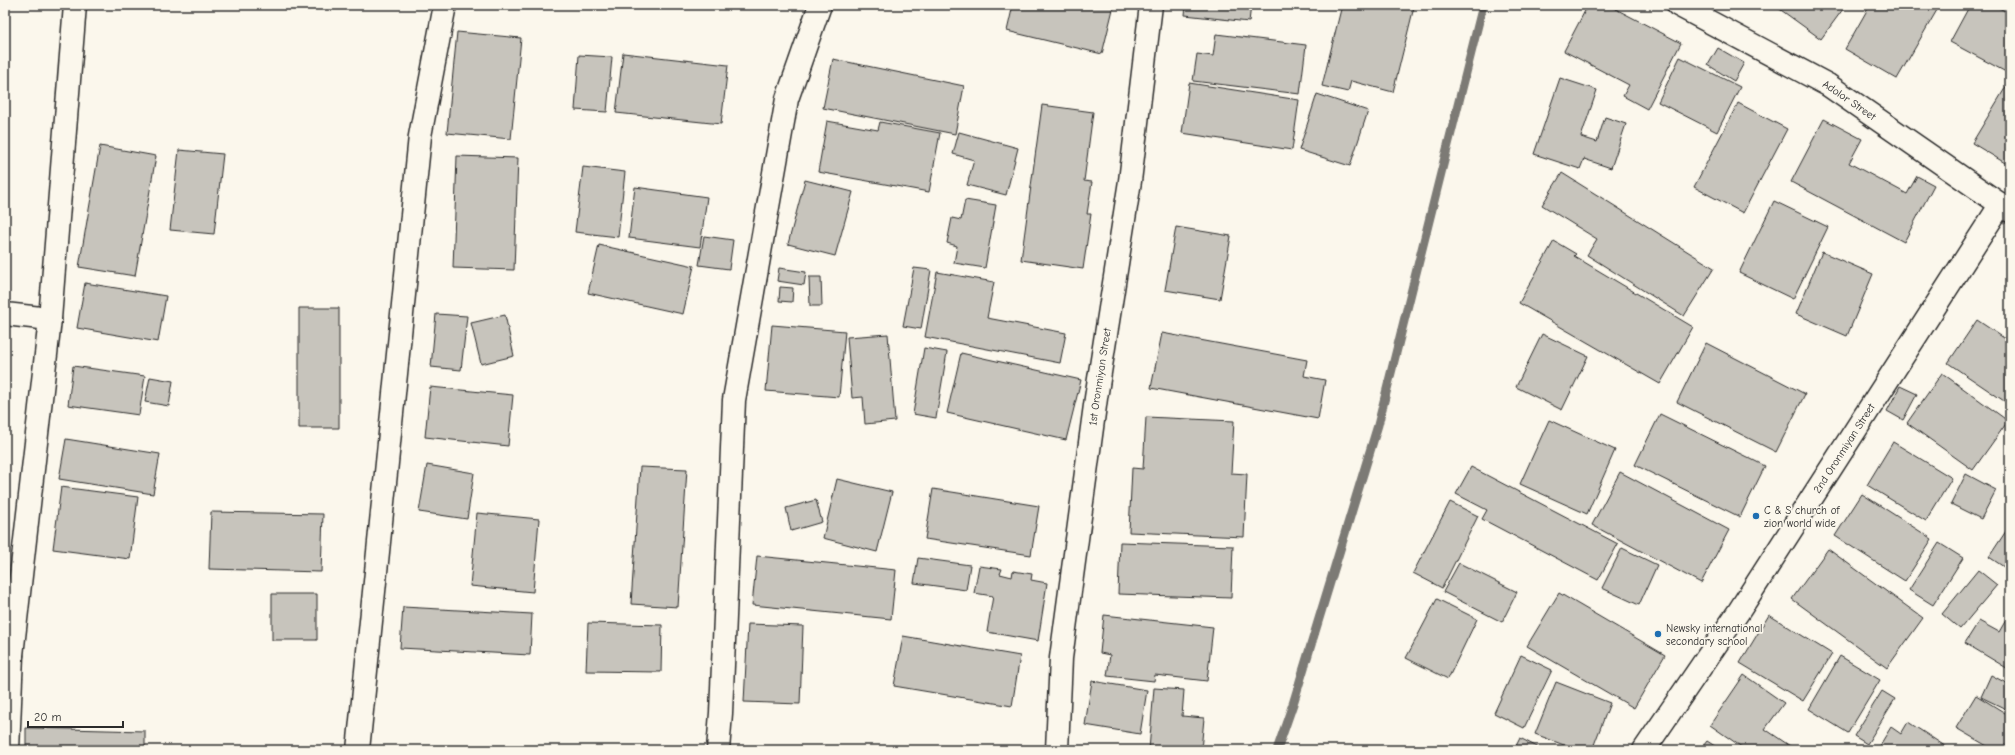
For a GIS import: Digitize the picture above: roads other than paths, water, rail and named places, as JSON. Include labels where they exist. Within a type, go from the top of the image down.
[{"type":"street","points":[[8,750],[9,655],[50,319],[75,5]]},
{"type":"street","points":[[358,750],[420,136],[445,5]]},
{"type":"street","points":[[718,750],[721,713],[734,400],[787,99],[820,5]]},
{"type":"street","name":"1st Oronmiyan Street","points":[[1057,750],[1061,658],[1096,398],[1130,181],[1151,5]]},
{"type":"street","name":"Adolor Street","points":[[1678,5],[1828,85],[2006,208]]},
{"type":"street","name":"2nd Oronmiyan Street","points":[[1644,750],[1739,611],[2006,208]]},
{"type":"street","points":[[5,314],[50,319]]},
{"type":"waterway","points":[[1277,750],[1293,704],[1378,425],[1483,5]]},
{"type":"place","name":"C & S church of zion world wide","points":[[1756,516]]},
{"type":"place","name":"Newsky international secondary school","points":[[1658,634]]}]
